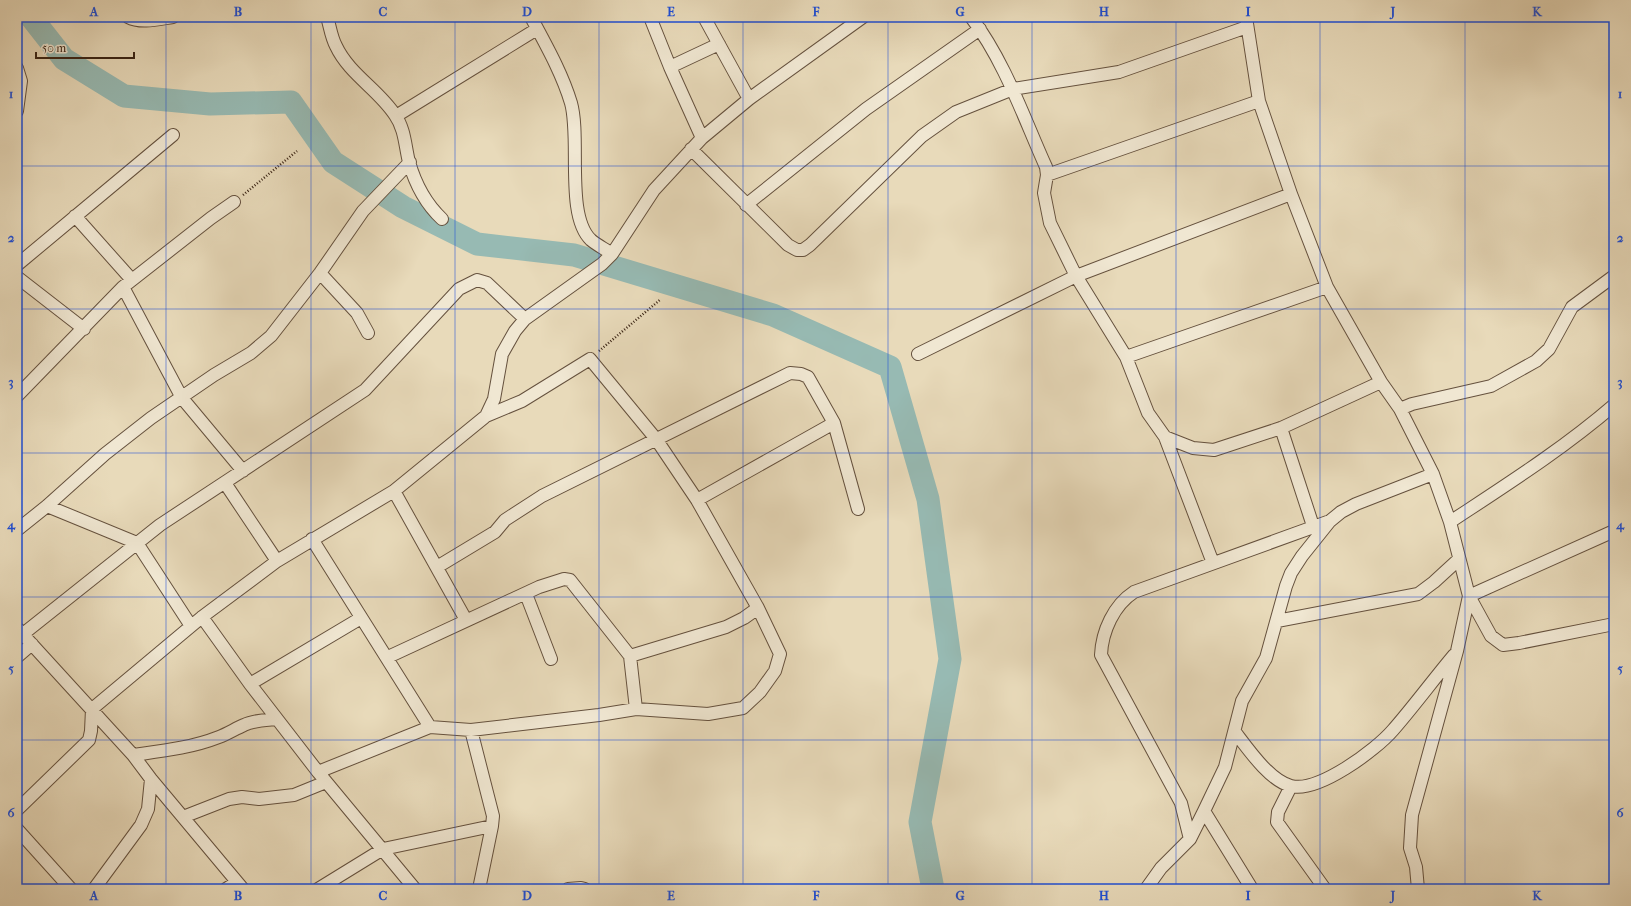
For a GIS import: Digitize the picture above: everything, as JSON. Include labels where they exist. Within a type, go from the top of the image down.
[{"type":"street","points":[[128,17],[133,20],[144,21],[173,17]]},
{"type":"street","points":[[327,17],[336,46],[348,65],[379,95],[396,116],[406,139],[410,162],[426,201],[430,208],[442,219]]},
{"type":"street","points":[[532,17],[560,73],[571,104],[576,138],[574,190],[583,227],[591,239],[612,254]]},
{"type":"street","points":[[650,17],[670,67],[702,138]]},
{"type":"street","points":[[704,17],[749,99]]},
{"type":"street","points":[[971,17],[980,29],[1013,89],[1046,167],[1047,175],[1044,193],[1048,217],[1076,276],[1126,357],[1148,413],[1165,438],[1213,563]]},
{"type":"street","points":[[486,416],[494,398],[502,354],[515,331],[525,319],[602,264],[612,254],[654,190],[702,138],[749,99],[860,18]]},
{"type":"street","points":[[691,149],[788,245],[797,250],[803,250],[822,234],[922,136],[956,112],[1013,89],[1119,72],[1246,22],[1259,100],[1291,194],[1326,287],[1382,382],[1400,409],[1433,474],[1450,522],[1458,560],[1469,596],[1491,636],[1503,644],[1520,643],[1614,624]]},
{"type":"street","points":[[396,116],[538,29]]},
{"type":"street","points":[[746,205],[866,109],[980,29]]},
{"type":"street","points":[[670,67],[719,44]]},
{"type":"street","points":[[17,68],[21,81],[17,112]]},
{"type":"street","points":[[1047,175],[1259,100]]},
{"type":"street","points":[[17,265],[173,135]]},
{"type":"street","points":[[17,530],[47,506],[104,454],[152,418],[214,375],[251,353],[271,336],[320,273],[363,211],[379,192],[410,162]]},
{"type":"street","points":[[918,354],[1076,276],[1291,194]]},
{"type":"street","points":[[17,396],[128,283],[200,226],[234,202]]},
{"type":"street","points":[[75,216],[128,283],[182,398],[243,471]]},
{"type":"street","points":[[320,273],[357,313],[368,333]]},
{"type":"street","points":[[1400,409],[1412,404],[1492,386],[1536,361],[1548,349],[1572,307],[1614,276]]},
{"type":"street","points":[[17,278],[84,329]]},
{"type":"street","points":[[226,889],[240,885],[151,779],[133,755],[20,631],[160,525],[365,390],[458,290],[477,280],[486,283],[525,319]]},
{"type":"street","points":[[1126,357],[1326,287]]},
{"type":"street","points":[[17,810],[89,740],[92,709],[202,617],[277,561],[394,491],[486,416],[522,401],[590,359],[656,439],[697,500],[758,608],[780,654],[775,671],[764,687],[742,708],[708,714],[636,709],[599,715],[471,730],[430,727],[318,772]]},
{"type":"street","points":[[437,567],[495,532],[505,520],[542,496],[790,373],[801,374],[808,377],[834,423],[858,509]]},
{"type":"street","points":[[1165,438],[1193,448],[1214,450],[1281,428],[1382,382]]},
{"type":"street","points":[[1450,522],[1588,428],[1614,405]]},
{"type":"street","points":[[697,500],[834,423]]},
{"type":"street","points":[[1281,428],[1313,526]]},
{"type":"street","points":[[1190,839],[1181,803],[1102,655],[1102,643],[1108,626],[1123,599],[1134,592],[1330,521],[1356,504],[1433,474]]},
{"type":"street","points":[[225,483],[277,561]]},
{"type":"street","points":[[394,491],[466,620]]},
{"type":"street","points":[[47,506],[138,543],[191,626]]},
{"type":"street","points":[[1146,889],[1161,868],[1190,839],[1204,811],[1225,767],[1242,702],[1266,658],[1286,586],[1302,556],[1330,521]]},
{"type":"street","points":[[1469,596],[1614,531]]},
{"type":"street","points":[[312,539],[361,618],[388,657],[430,727]]},
{"type":"street","points":[[1277,622],[1418,594],[1434,582],[1458,560]]},
{"type":"street","points":[[388,657],[539,587],[564,579],[570,580],[630,656],[636,709]]},
{"type":"street","points":[[526,594],[551,659]]},
{"type":"street","points":[[1416,887],[1416,867],[1410,848],[1412,814],[1457,650],[1469,596]]},
{"type":"street","points":[[630,656],[685,638],[726,627],[744,618],[758,608]]},
{"type":"street","points":[[202,617],[277,720],[326,782],[415,889]]},
{"type":"street","points":[[250,684],[361,618]]},
{"type":"street","points":[[17,657],[32,644]]},
{"type":"street","points":[[1235,732],[1269,773],[1291,786],[1308,785],[1332,777],[1365,754],[1392,732],[1457,650]]},
{"type":"street","points":[[133,755],[169,750],[199,743],[220,737],[245,724],[259,720],[277,720]]},
{"type":"street","points":[[471,730],[491,807],[492,826],[479,889]]},
{"type":"street","points":[[94,889],[141,824],[148,809],[151,779]]},
{"type":"street","points":[[183,817],[229,799],[242,797],[259,799],[294,795],[326,782]]},
{"type":"street","points":[[1291,786],[1278,812],[1278,822],[1325,889]]},
{"type":"street","points":[[1204,811],[1252,889]]},
{"type":"street","points":[[318,889],[383,849],[492,826]]},
{"type":"street","points":[[17,829],[71,889]]},
{"type":"street","points":[[568,889],[585,889]]},
{"type":"path","points":[[234,202],[297,151]]},
{"type":"path","points":[[590,359],[661,299]]},
{"type":"waterway","points":[[31,17],[64,59],[124,96],[210,104],[291,102],[333,162],[403,207],[477,244],[574,255],[773,315],[890,367],[928,499],[950,659],[920,822],[933,889]]}]
